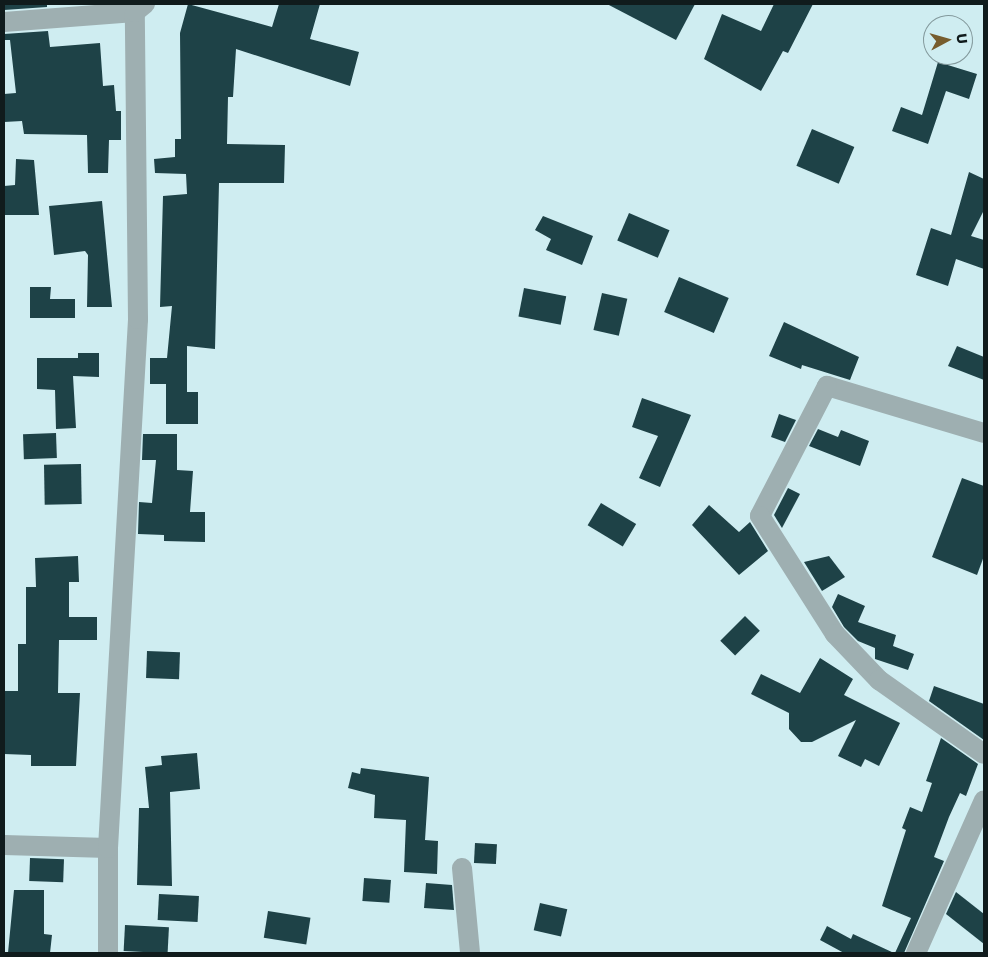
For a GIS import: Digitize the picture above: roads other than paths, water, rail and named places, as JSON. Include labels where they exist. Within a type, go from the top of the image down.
[{"type":"street","points":[[4,22],[140,8],[138,319],[108,848],[108,953]]},
{"type":"street","points":[[984,434],[827,386],[760,516],[835,634],[879,680],[984,754]]},
{"type":"street","points":[[916,953],[984,800]]},
{"type":"street","points":[[4,845],[108,848]]},
{"type":"street","points":[[462,868],[470,953]]}]
